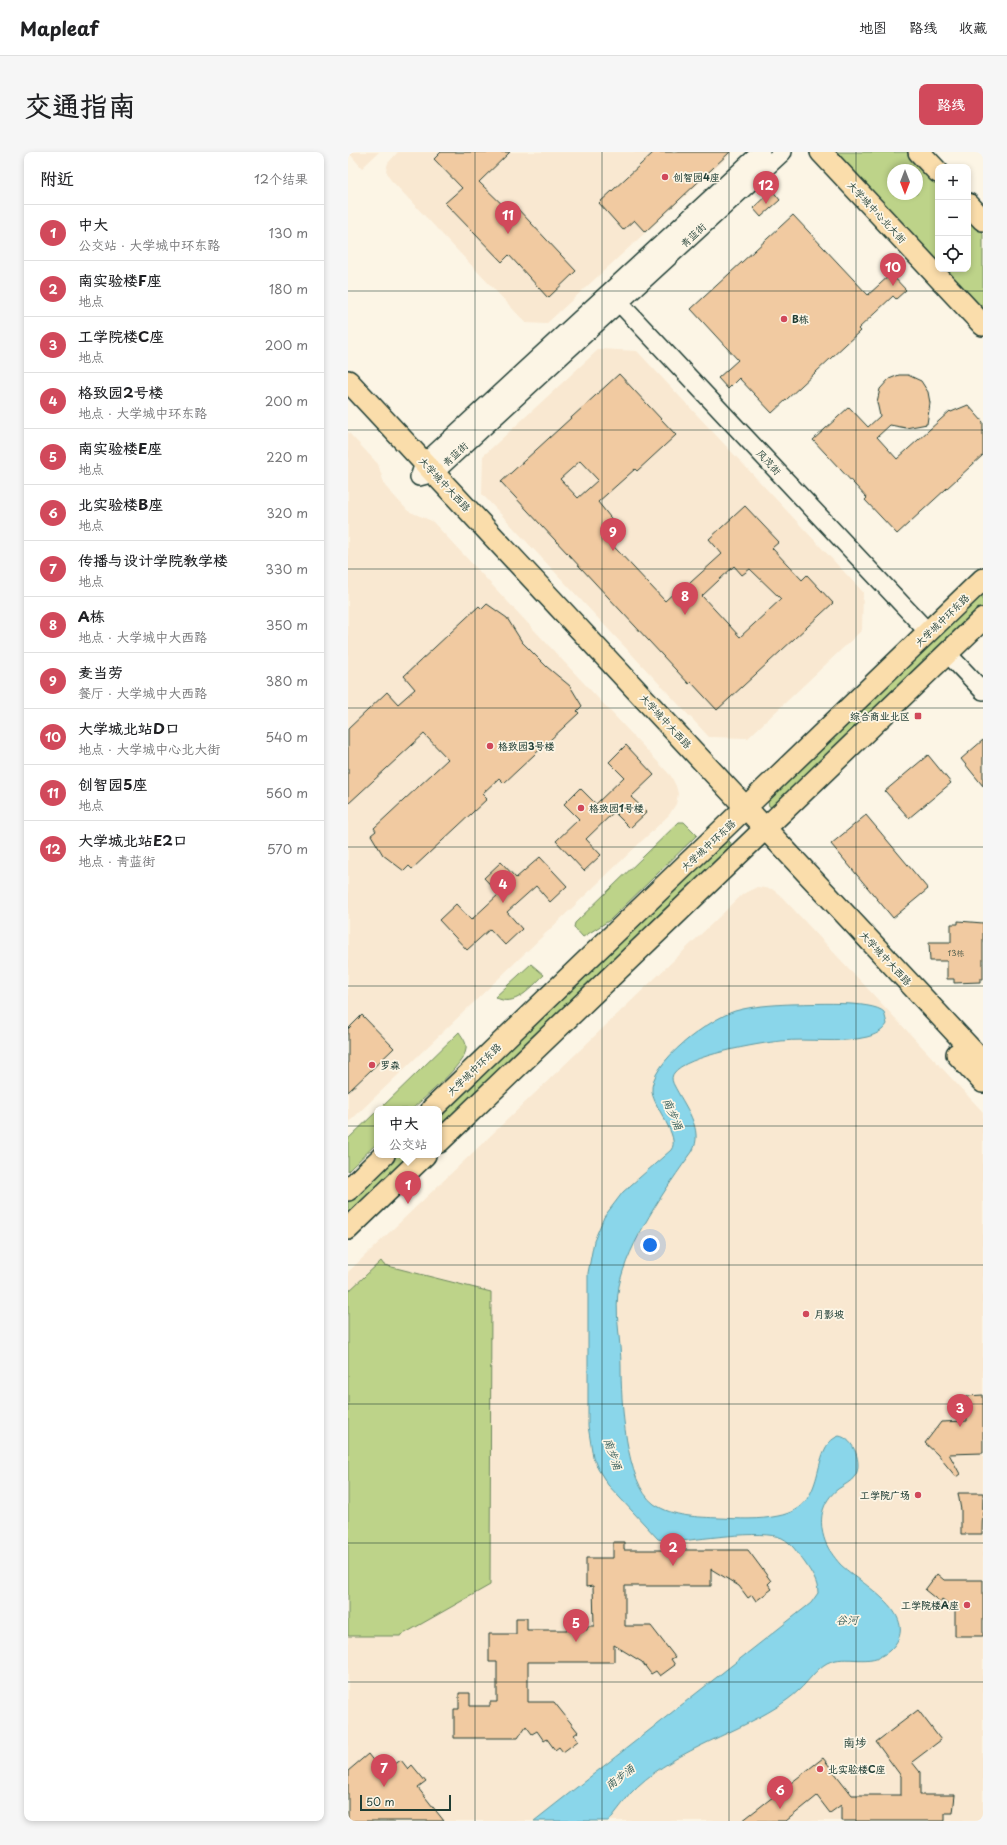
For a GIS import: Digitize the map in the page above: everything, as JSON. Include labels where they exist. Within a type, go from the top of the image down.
[{"type":"main road","name":"大学城中心北大街","points":[[820,152],[983,325]]},
{"type":"main road","points":[[920,152],[935,169]]},
{"type":"main road","points":[[971,207],[983,220]]},
{"type":"main road","name":"大学城中大西路","points":[[348,381],[426,471],[741,813],[983,1062]]},
{"type":"main road","name":"大学城中大西路","points":[[348,401],[426,471]]},
{"type":"main road","name":"大学城中环东路","points":[[435,1106],[929,633],[983,579]]},
{"type":"main road","points":[[442,1139],[983,619]]},
{"type":"main road","name":"大学城中大西路","points":[[760,833],[983,1082]]},
{"type":"main road","points":[[348,1190],[381,1158]]},
{"type":"main road","points":[[348,1229],[422,1158]]},
{"type":"street","name":"青蓝街","points":[[615,297],[761,152]]},
{"type":"street","name":"青蓝街","points":[[426,471],[615,297],[783,152]]},
{"type":"street","name":"风茂街","points":[[615,297],[929,633]]},
{"type":"street","points":[[948,653],[983,691]]},
{"type":"shaded area","points":[[348,152],[379,152],[362,168]]},
{"type":"shaded area","points":[[398,152],[733,152],[546,324],[526,323],[390,179],[386,170],[388,163]]},
{"type":"shaded area","points":[[599,349],[637,351],[863,592],[862,630],[748,738],[709,737],[482,494],[483,456]]},
{"type":"shaded area","points":[[348,432],[378,464],[385,486],[408,511],[432,521],[671,776],[678,794],[676,804],[669,815],[348,1123]]},
{"type":"shaded area","points":[[757,887],[772,889],[781,896],[983,1112],[983,1821],[348,1821],[348,1272],[743,894]]},
{"type":"green space","points":[[833,152],[908,152],[919,164],[887,164],[887,200],[923,200],[923,168],[935,181],[935,262]]},
{"type":"green space","points":[[971,220],[983,233],[983,313],[945,272],[971,272]]},
{"type":"green space","points":[[983,590],[983,608],[776,806],[769,806],[768,802],[770,799],[860,713],[893,677]]},
{"type":"green space","points":[[679,822],[684,822],[697,835],[610,920],[583,937],[574,927],[575,923]]},
{"type":"green space","points":[[727,839],[731,843],[730,847],[650,923],[609,968],[442,1128],[442,1110]]},
{"type":"green space","points":[[531,964],[544,975],[528,990],[522,995],[509,1000],[502,1000],[495,997]]},
{"type":"green space","points":[[459,1032],[463,1038],[466,1049],[464,1055],[452,1072],[415,1106],[383,1106]]},
{"type":"green space","points":[[374,1114],[374,1146],[348,1171],[348,1139]]},
{"type":"green space","points":[[392,1158],[411,1158],[348,1218],[348,1200]]},
{"type":"green space","points":[[381,1261],[384,1265],[491,1292],[490,1585],[400,1636],[348,1636],[348,1292]]},
{"type":"water","name":"谷河","points":[[790,1004],[854,1004],[877,1008],[884,1012],[887,1024],[876,1034],[856,1039],[835,1041],[781,1041],[724,1051],[692,1061],[681,1067],[673,1074],[673,1084],[688,1109],[695,1126],[695,1144],[692,1152],[649,1216],[630,1253],[623,1270],[619,1286],[617,1316],[621,1356],[622,1399],[627,1440],[631,1460],[637,1478],[644,1493],[654,1504],[669,1512],[686,1516],[734,1519],[778,1516],[795,1510],[806,1501],[817,1476],[824,1452],[830,1442],[839,1436],[849,1441],[856,1452],[858,1465],[857,1471],[852,1480],[832,1494],[828,1500],[822,1512],[823,1534],[833,1556],[840,1564],[874,1591],[886,1602],[895,1614],[900,1626],[899,1638],[889,1651],[874,1659],[842,1659],[827,1663],[819,1669],[796,1693],[777,1707],[759,1718],[681,1756],[646,1779],[630,1794],[609,1821],[534,1821],[811,1603],[818,1593],[815,1581],[807,1566],[792,1546],[782,1538],[773,1536],[745,1535],[671,1542],[658,1539],[608,1485],[598,1469],[593,1457],[588,1426],[588,1273],[594,1241],[604,1217],[623,1192],[671,1150],[673,1144],[673,1138],[670,1130],[654,1099],[652,1092],[654,1080],[660,1068],[670,1055],[697,1032],[711,1023],[742,1009]]},
{"type":"building","points":[[441,152],[510,152],[479,182],[510,212],[516,207],[576,271],[548,298],[509,255],[502,262],[445,203],[462,188],[434,159]]},
{"type":"building","name":"创智园4座","points":[[654,152],[730,152],[645,232],[634,220],[623,230],[599,203]]},
{"type":"building","points":[[772,190],[780,200],[761,217],[753,208]]},
{"type":"building","name":"B栋","points":[[793,215],[868,295],[891,274],[906,290],[896,299],[893,296],[858,329],[860,331],[772,413],[739,378],[728,389],[718,378],[738,360],[691,309]]},
{"type":"building","points":[[619,374],[676,435],[637,471],[635,469],[598,502],[614,522],[602,534],[665,601],[678,589],[680,592],[722,554],[709,539],[745,506],[779,542],[772,548],[802,580],[807,575],[833,603],[717,710],[691,682],[689,684],[501,482]],"holes":[[[580,461],[598,480],[578,498],[560,479]],[[734,566],[742,575],[750,569],[781,599],[740,637],[702,596]]]},
{"type":"building","points":[[899,375],[908,375],[921,381],[928,392],[930,403],[927,424],[906,428],[890,425],[877,437],[897,459],[950,411],[951,412],[968,405],[983,422],[983,455],[897,534],[865,500],[867,498],[813,440],[849,407],[868,427],[880,416],[877,402],[880,389],[889,379]]},
{"type":"building","name":"格致园3号楼","points":[[487,604],[507,618],[522,642],[547,667],[570,686],[582,706],[577,711],[579,713],[504,783],[499,778],[482,794],[487,799],[412,869],[409,866],[404,871],[383,855],[371,835],[376,831],[374,828],[448,759],[424,734],[348,804],[348,729],[387,692],[398,704],[415,689],[404,676],[479,606],[482,609]]},
{"type":"building","points":[[983,740],[983,786],[961,759]]},
{"type":"building","name":"格致园1号楼","points":[[626,745],[654,775],[631,797],[647,812],[630,828],[614,812],[586,839],[601,855],[584,871],[556,841],[579,819],[564,804],[580,788],[596,804],[624,777],[609,762]]},
{"type":"building","points":[[928,755],[951,783],[909,818],[885,791]]},
{"type":"building","points":[[866,815],[928,889],[893,918],[831,844]]},
{"type":"building","points":[[540,857],[567,886],[550,902],[536,886],[507,912],[522,929],[505,945],[490,929],[467,950],[439,920],[456,904],[471,920],[499,894],[484,878],[501,862],[516,878]]},
{"type":"building","points":[[958,921],[983,923],[983,979],[980,979],[980,982],[954,983],[954,979],[947,979],[947,961],[930,961],[929,942],[951,942],[951,924],[958,924]]},
{"type":"building","points":[[362,1015],[394,1048],[348,1092],[348,1029]]},
{"type":"building","points":[[983,1395],[983,1453],[949,1454],[960,1474],[956,1477],[937,1454],[925,1443],[941,1422],[967,1421],[967,1396]]},
{"type":"building","points":[[958,1493],[983,1493],[982,1534],[961,1534],[961,1510]]},
{"type":"building","points":[[613,1542],[624,1542],[624,1550],[748,1550],[771,1581],[768,1584],[772,1589],[756,1601],[752,1595],[748,1598],[739,1586],[711,1569],[711,1586],[625,1586],[625,1626],[651,1626],[675,1657],[671,1659],[675,1665],[660,1676],[656,1671],[651,1674],[642,1662],[614,1645],[614,1662],[528,1662],[528,1702],[554,1702],[578,1732],[574,1735],[578,1741],[563,1752],[559,1747],[555,1750],[547,1739],[544,1741],[537,1731],[532,1734],[526,1726],[518,1738],[454,1738],[454,1709],[459,1709],[459,1693],[470,1693],[470,1706],[490,1706],[490,1702],[497,1702],[497,1662],[489,1662],[489,1634],[516,1634],[516,1618],[527,1618],[527,1630],[587,1630],[587,1626],[594,1626],[593,1586],[586,1587],[586,1558],[613,1558]]},
{"type":"building","name":"工学院楼A座","points":[[937,1574],[944,1580],[983,1580],[983,1636],[955,1636],[955,1609],[942,1599],[940,1602],[925,1590]]},
{"type":"building","name":"北实验楼C座","points":[[918,1710],[941,1740],[912,1762],[920,1772],[920,1795],[955,1795],[953,1813],[945,1813],[945,1821],[841,1821],[841,1805],[830,1813],[817,1796],[786,1821],[742,1821],[823,1758],[852,1795],[901,1795],[901,1776],[876,1742]]},
{"type":"building","points":[[368,1754],[375,1763],[384,1756],[392,1766],[401,1760],[408,1769],[412,1765],[426,1782],[418,1788],[444,1821],[348,1821],[348,1771]]},
{"type":"place","name":"创智园4座","points":[[665,177]]},
{"type":"place","name":"大学城北站E2口","points":[[766,204]]},
{"type":"place","name":"创智园5座","points":[[508,234]]},
{"type":"place","name":"大学城北站D口","points":[[893,286]]},
{"type":"place","name":"B栋","points":[[784,319]]},
{"type":"place","name":"麦当劳","points":[[613,551]]},
{"type":"place","name":"A栋","points":[[685,615]]},
{"type":"place","name":"综合商业北区","points":[[918,716]]},
{"type":"place","name":"格致园3号楼","points":[[490,746]]},
{"type":"place","name":"格致园1号楼","points":[[581,808]]},
{"type":"place","name":"格致园2号楼","points":[[503,903]]},
{"type":"place","name":"罗森","points":[[372,1065]]},
{"type":"place","name":"中大","points":[[408,1204]]},
{"type":"place","name":"月影坡","points":[[806,1314]]},
{"type":"place","name":"工学院楼C座","points":[[960,1427]]},
{"type":"place","name":"工学院广场","points":[[918,1495]]},
{"type":"place","name":"南实验楼F座","points":[[673,1566]]},
{"type":"place","name":"工学院楼A座","points":[[967,1605]]},
{"type":"place","name":"南实验楼E座","points":[[576,1642]]},
{"type":"place","name":"北实验楼C座","points":[[820,1769]]},
{"type":"place","name":"传播与设计学院教学楼","points":[[384,1787]]},
{"type":"place","name":"北实验楼B座","points":[[780,1809]]},
{"type":"district","name":"南埗","points":[[855,1743]]},
{"type":"water label","name":"南步涌","points":[[673,1114]]},
{"type":"water label","name":"南步涌","points":[[613,1454]]},
{"type":"water label","name":"南步涌","points":[[620,1777]]}]
